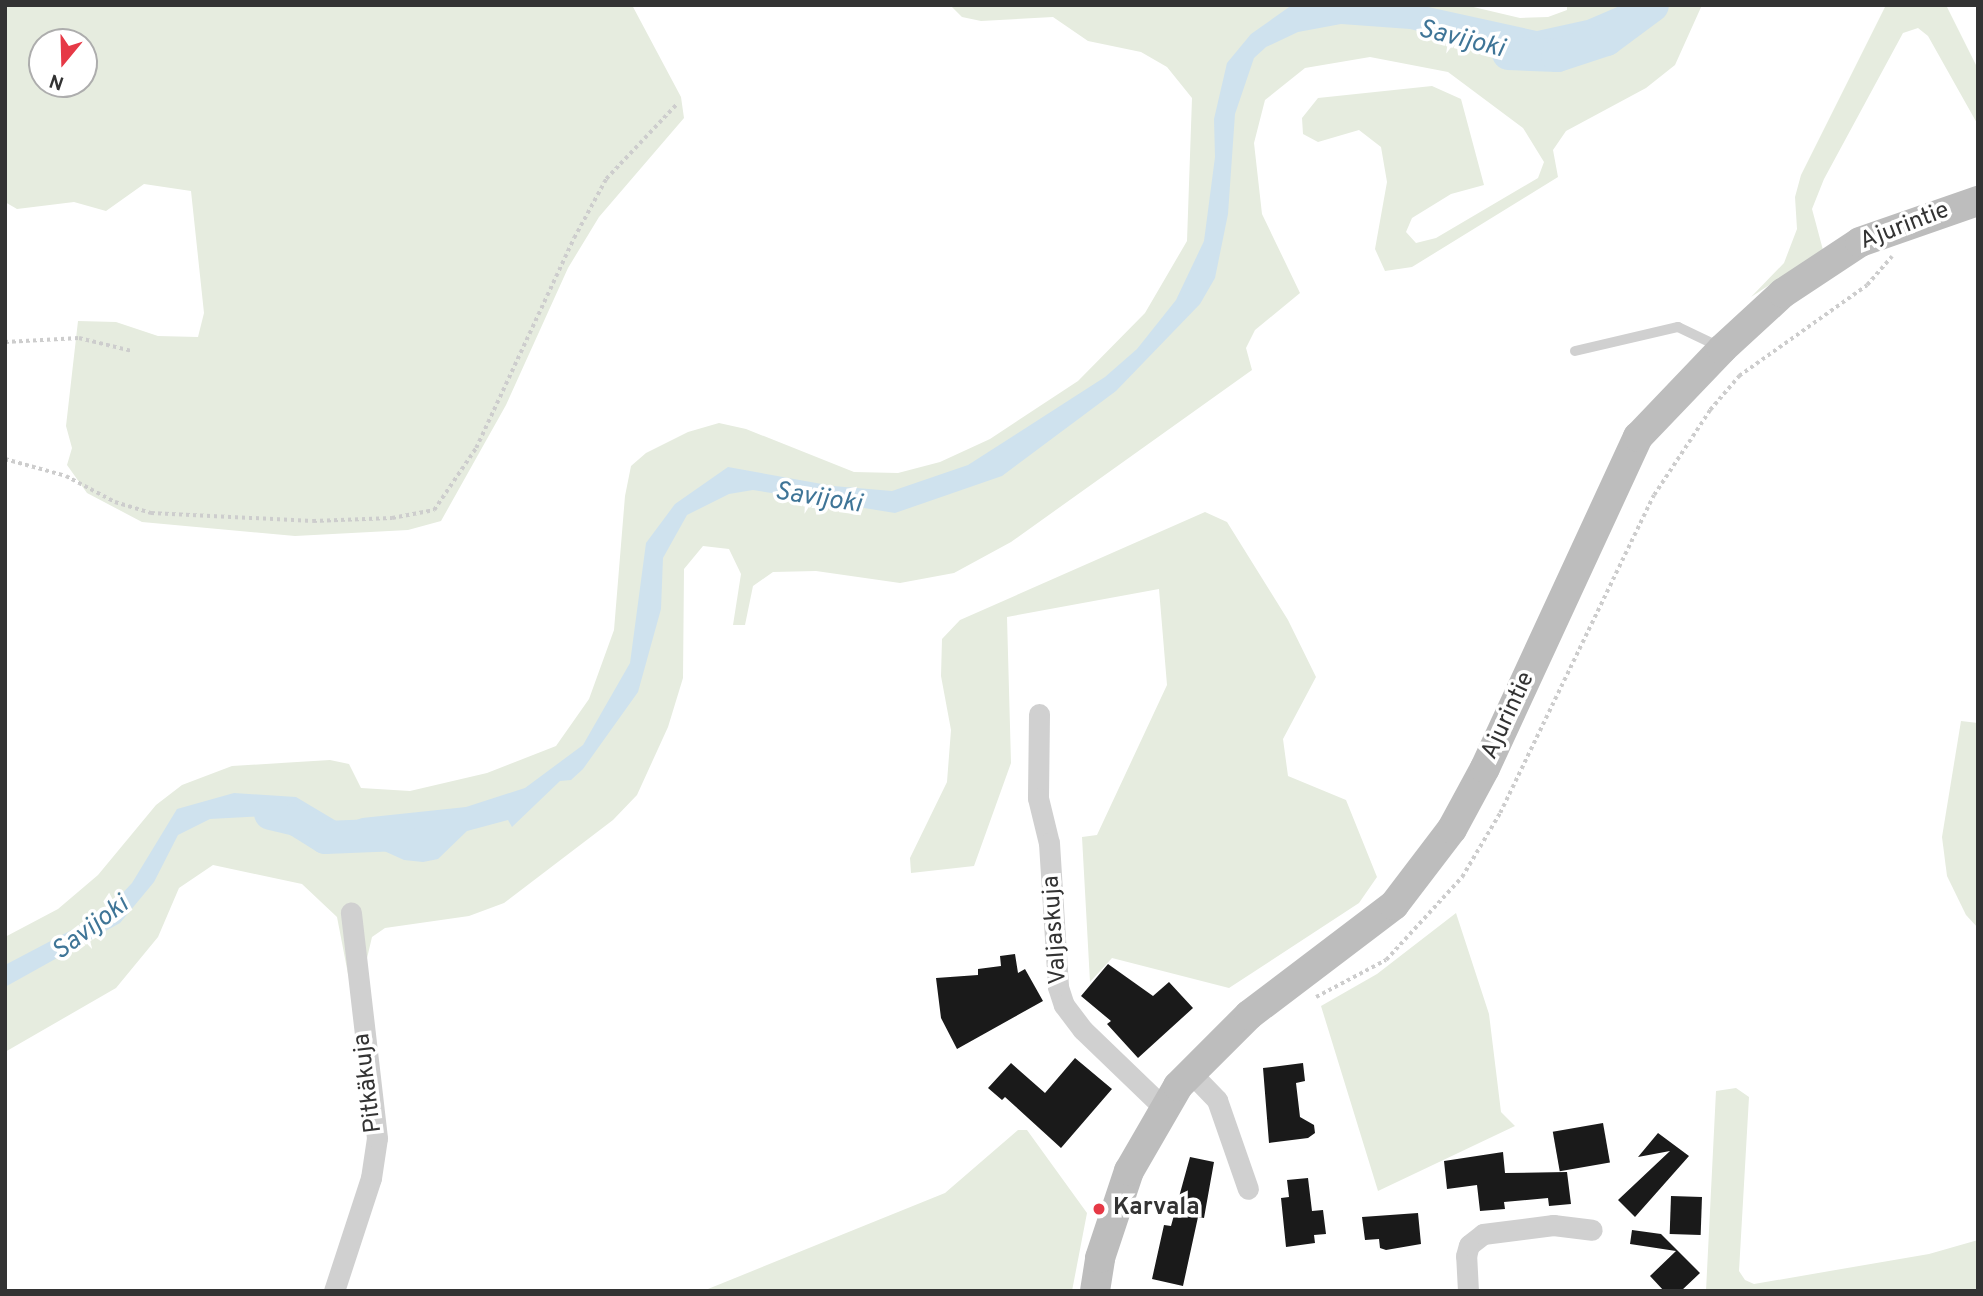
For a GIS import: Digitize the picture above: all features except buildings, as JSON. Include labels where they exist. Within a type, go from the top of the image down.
[{"type":"street","name":"Ajurintie","points":[[1096,1291],[1113,1212],[1163,1107],[1190,1072],[1249,1015],[1394,905],[1422,872],[1452,829],[1485,768],[1638,437],[1722,349],[1783,293],[1860,242],[1978,201]]},
{"type":"street","name":"Valjaskuja","points":[[1039,714],[1038,798],[1049,843],[1058,988],[1064,1005],[1083,1030],[1163,1107]]},
{"type":"street","name":"Pitkäkuja","points":[[334,1291],[370,1178],[377,1138],[351,912]]},
{"type":"street","points":[[1190,1072],[1217,1100],[1248,1189]]},
{"type":"street","points":[[1468,1291],[1466,1256],[1469,1245],[1483,1234],[1553,1225],[1592,1230]]},
{"type":"lane","points":[[1575,351],[1678,327],[1722,349]]},
{"type":"path","points":[[5,460],[66,476],[115,502],[151,513],[313,521],[392,518],[434,510],[476,449],[573,238],[606,179],[677,104]]},
{"type":"path","points":[[5,342],[79,338],[132,351]]},
{"type":"shaded area","points":[[5,5],[632,5],[681,97],[684,118],[599,217],[568,268],[506,405],[441,521],[408,530],[295,536],[142,522],[87,493],[67,465],[72,448],[66,426],[78,321],[116,322],[158,336],[198,337],[204,313],[191,191],[144,184],[106,211],[74,202],[17,209],[5,202]]},
{"type":"shaded area","points":[[950,5],[1465,5],[1520,18],[1548,17],[1567,10],[1567,5],[1702,5],[1675,65],[1646,88],[1566,131],[1553,150],[1558,177],[1412,267],[1385,271],[1375,249],[1387,182],[1381,147],[1359,130],[1318,142],[1303,134],[1302,118],[1318,98],[1432,86],[1461,99],[1484,185],[1451,194],[1412,218],[1406,232],[1416,243],[1436,238],[1538,178],[1544,162],[1523,128],[1448,72],[1370,57],[1305,68],[1265,100],[1254,143],[1262,214],[1300,293],[1255,330],[1246,348],[1252,370],[1011,542],[954,573],[900,583],[816,571],[773,572],[753,586],[745,625],[733,625],[741,574],[729,549],[703,546],[684,569],[683,678],[668,727],[637,795],[613,820],[504,903],[469,916],[385,928],[372,937],[364,971],[348,974],[337,917],[302,884],[213,865],[179,888],[158,937],[116,988],[5,1052],[5,937],[58,909],[98,875],[156,805],[182,785],[232,766],[330,760],[349,764],[361,788],[410,791],[487,773],[556,746],[589,699],[614,630],[625,496],[631,466],[646,453],[688,432],[719,423],[746,429],[854,472],[898,473],[940,462],[990,439],[1078,381],[1145,313],[1187,241],[1192,98],[1167,67],[1141,52],[1088,41],[1053,17],[981,21],[962,17]]},
{"type":"shaded area","points":[[1886,5],[1946,5],[1978,69],[1978,125],[1928,36],[1918,28],[1903,33],[1824,179],[1812,209],[1823,250],[1751,297],[1784,263],[1797,229],[1795,197],[1801,175]]},
{"type":"shaded area","points":[[1205,512],[1227,522],[1288,620],[1316,677],[1283,739],[1288,776],[1346,800],[1377,877],[1359,903],[1229,988],[1112,958],[1090,982],[1082,837],[1097,835],[1167,685],[1159,589],[1007,617],[1011,763],[974,866],[911,873],[910,858],[947,782],[951,730],[941,676],[942,639],[960,620]]},
{"type":"shaded area","points":[[1961,721],[1978,723],[1978,928],[1966,915],[1947,876],[1942,837]]},
{"type":"shaded area","points":[[1456,913],[1489,1014],[1501,1112],[1515,1126],[1378,1191],[1321,1006],[1377,974]]},
{"type":"shaded area","points":[[1736,1088],[1749,1097],[1739,1271],[1745,1280],[1754,1284],[1929,1254],[1978,1240],[1978,1291],[1706,1291],[1716,1091]]},
{"type":"shaded area","points":[[1018,1130],[1027,1130],[1087,1213],[1072,1291],[703,1291],[945,1193]]},
{"type":"water","points":[[1292,5],[1419,5],[1537,31],[1587,20],[1622,5],[1662,5],[1632,27],[1549,55],[1506,53],[1410,29],[1341,24],[1298,32],[1266,47],[1254,58],[1235,114],[1228,214],[1215,278],[1200,304],[1116,391],[1002,476],[895,513],[753,490],[729,494],[687,515],[663,558],[661,609],[638,692],[583,769],[571,780],[560,781],[512,827],[508,820],[467,831],[438,859],[423,862],[404,860],[353,837],[268,816],[210,819],[178,835],[154,882],[120,923],[5,987],[5,965],[81,925],[116,900],[132,883],[177,809],[234,793],[296,797],[343,825],[362,818],[466,807],[525,788],[583,745],[630,663],[646,543],[675,504],[728,467],[833,486],[892,491],[968,465],[1105,377],[1137,349],[1176,300],[1204,241],[1215,157],[1214,119],[1227,63],[1251,34]]},
{"type":"waterway","name":"Savijoki","points":[[1508,53],[1557,55],[1606,39],[1652,5]]},
{"type":"waterway","name":"Savijoki","points":[[270,813],[296,819],[325,837],[399,834]]},
{"type":"place","name":"Karvala","points":[[1099,1209]]}]
